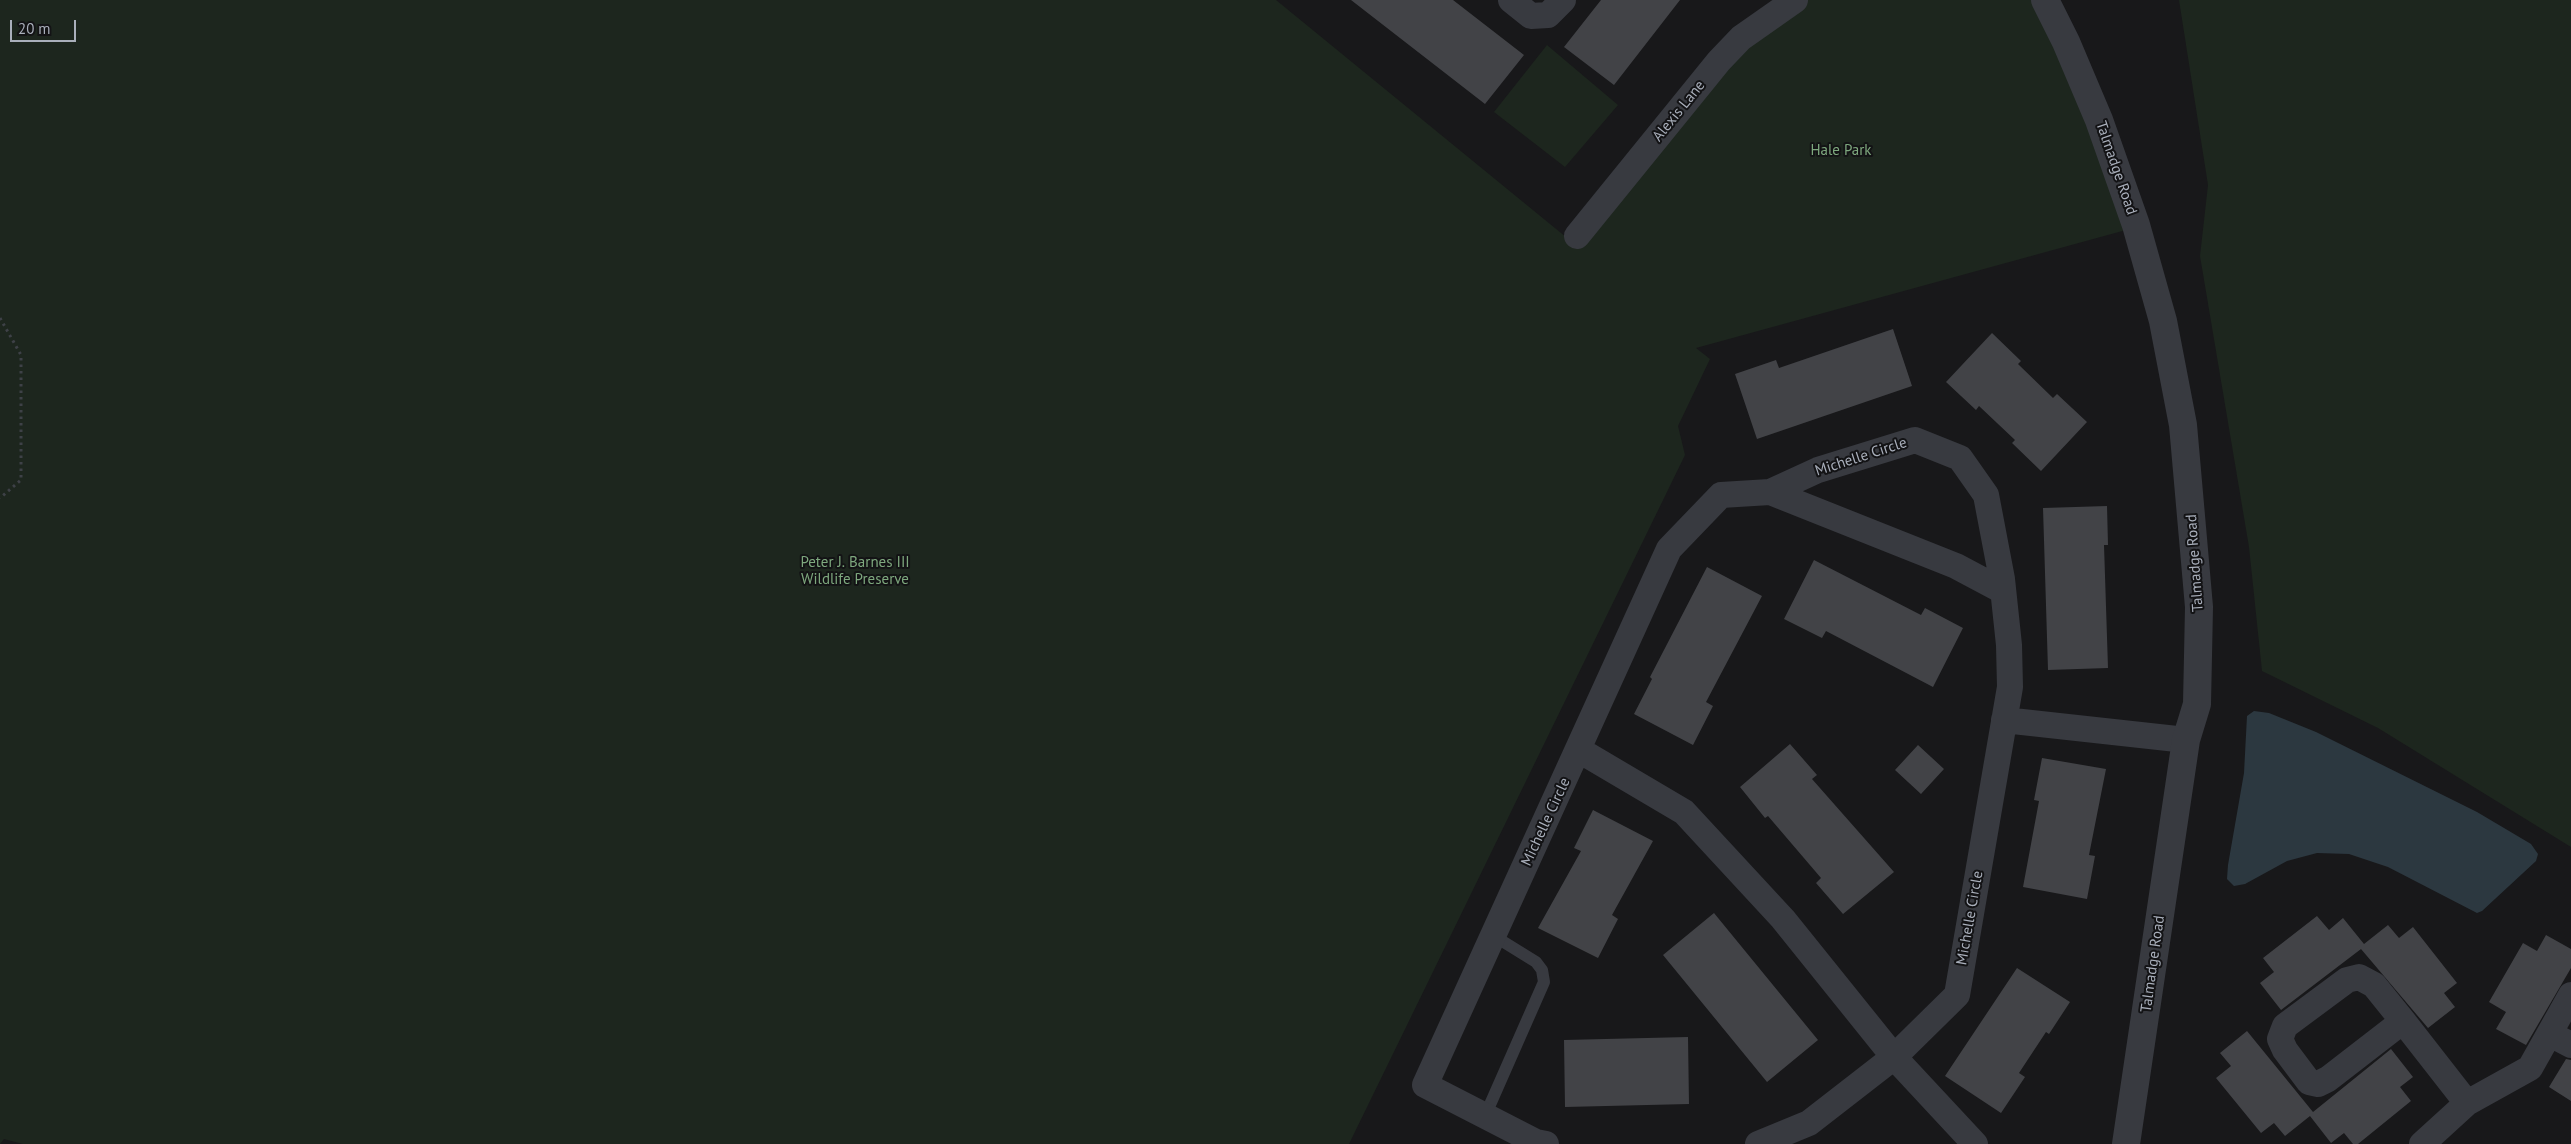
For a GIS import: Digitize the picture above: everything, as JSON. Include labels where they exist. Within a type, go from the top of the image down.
[{"type":"street","points":[[1511,0],[1531,16],[1548,15],[1563,0]]},
{"type":"street","name":"Alexis Lane","points":[[1577,236],[1720,61],[1741,38],[1795,0]]},
{"type":"street","name":"Talmadge Road","points":[[2045,0],[2066,42],[2099,120],[2136,225],[2163,322],[2181,415],[2192,510],[2199,607],[2197,704],[2186,740],[2126,1144]]},
{"type":"street","name":"Michelle Circle","points":[[1546,1144],[1536,1142],[1425,1085],[1669,549],[1721,495],[1770,492],[1818,470],[1915,440],[1960,458],[1986,495],[2004,592],[2010,687],[1957,995],[1894,1057],[1809,1123],[1758,1144]]},
{"type":"street","name":"Michelle Circle","points":[[1770,492],[1956,566],[2004,592]]},
{"type":"street","points":[[2004,720],[2186,740]]},
{"type":"street","points":[[1578,750],[1684,812],[1783,919],[1894,1057],[1975,1144]]},
{"type":"street","points":[[2403,1021],[2328,1079],[2318,1084],[2309,1082],[2285,1050],[2280,1039],[2285,1026],[2347,980],[2359,977],[2374,985],[2403,1021],[2467,1103]]},
{"type":"street","points":[[2422,1144],[2467,1103],[2530,1068],[2560,1039],[2571,995]]},
{"type":"lane","points":[[1484,1116],[1544,982],[1542,970],[1536,962],[1494,936]]},
{"type":"path","points":[[0,318],[21,355],[21,480],[0,498]]},
{"type":"green space","name":"Peter J. Barnes III Wildlife Preserve","points":[[0,0],[1276,0],[1572,242],[1642,156],[1795,0],[2036,0],[2059,44],[2126,230],[1696,348],[1710,359],[1678,426],[1685,455],[1349,1144],[23,1144],[4,1139],[0,1144]]},
{"type":"green space","points":[[2179,0],[2571,0],[2571,847],[2378,728],[2262,671],[2249,547],[2200,256],[2208,185]]},
{"type":"green space","points":[[1547,45],[1618,105],[1565,167],[1494,112]]},
{"type":"shaded area","points":[[2254,711],[2269,713],[2316,732],[2477,812],[2531,844],[2538,854],[2536,861],[2482,911],[2477,913],[2388,867],[2349,854],[2317,853],[2287,861],[2245,884],[2234,886],[2227,879],[2228,865],[2244,773],[2247,716]]},
{"type":"building","points":[[1351,0],[1453,0],[1524,55],[1485,104]]},
{"type":"building","points":[[1601,0],[1680,0],[1614,85],[1564,47]]},
{"type":"building","points":[[1893,329],[1912,386],[1757,439],[1735,374],[1776,360],[1779,368]]},
{"type":"building","points":[[1992,333],[2021,361],[2018,364],[2053,398],[2057,394],[2087,422],[2041,471],[2012,443],[2015,440],[1979,406],[1976,410],[1946,382]]},
{"type":"building","points":[[2107,506],[2108,545],[2104,545],[2108,668],[2048,670],[2043,508]]},
{"type":"building","points":[[1814,560],[1921,615],[1925,608],[1963,628],[1933,687],[1826,631],[1822,638],[1784,619]]},
{"type":"building","points":[[1707,567],[1762,596],[1706,702],[1713,706],[1693,745],[1634,714],[1652,679],[1650,677]]},
{"type":"building","points":[[1790,744],[1817,775],[1812,779],[1894,872],[1843,914],[1816,883],[1821,878],[1768,816],[1765,818],[1740,787]]},
{"type":"building","points":[[1918,745],[1944,769],[1921,794],[1895,770]]},
{"type":"building","points":[[2042,758],[2106,769],[2089,855],[2095,856],[2087,899],[2023,887],[2039,801],[2034,800]]},
{"type":"building","points":[[1593,810],[1653,841],[1612,915],[1618,919],[1598,958],[1538,928],[1581,851],[1574,848]]},
{"type":"building","points":[[1714,913],[1818,1040],[1767,1082],[1663,955]]},
{"type":"building","points":[[2317,916],[2329,930],[2343,918],[2364,944],[2388,925],[2399,938],[2413,927],[2457,983],[2444,993],[2455,1007],[2428,1028],[2361,949],[2281,1010],[2260,983],[2274,972],[2263,958]]},
{"type":"building","points":[[2546,935],[2571,949],[2571,968],[2526,1045],[2496,1029],[2506,1012],[2489,1002],[2523,943],[2537,951]]},
{"type":"building","points":[[2017,968],[2070,1002],[2049,1034],[2046,1032],[2019,1073],[2025,1077],[2001,1113],[1945,1076]]},
{"type":"building","points":[[2247,1031],[2313,1112],[2391,1049],[2413,1077],[2400,1087],[2411,1101],[2358,1144],[2353,1144],[2344,1133],[2331,1143],[2310,1116],[2285,1136],[2274,1123],[2261,1133],[2216,1078],[2231,1066],[2220,1053]]},
{"type":"building","points":[[1688,1037],[1689,1104],[1565,1107],[1564,1040]]},
{"type":"building","points":[[2566,1059],[2571,1060],[2571,1101],[2549,1087]]},
{"type":"park label","name":"Hale Park","points":[[1841,151]]}]
